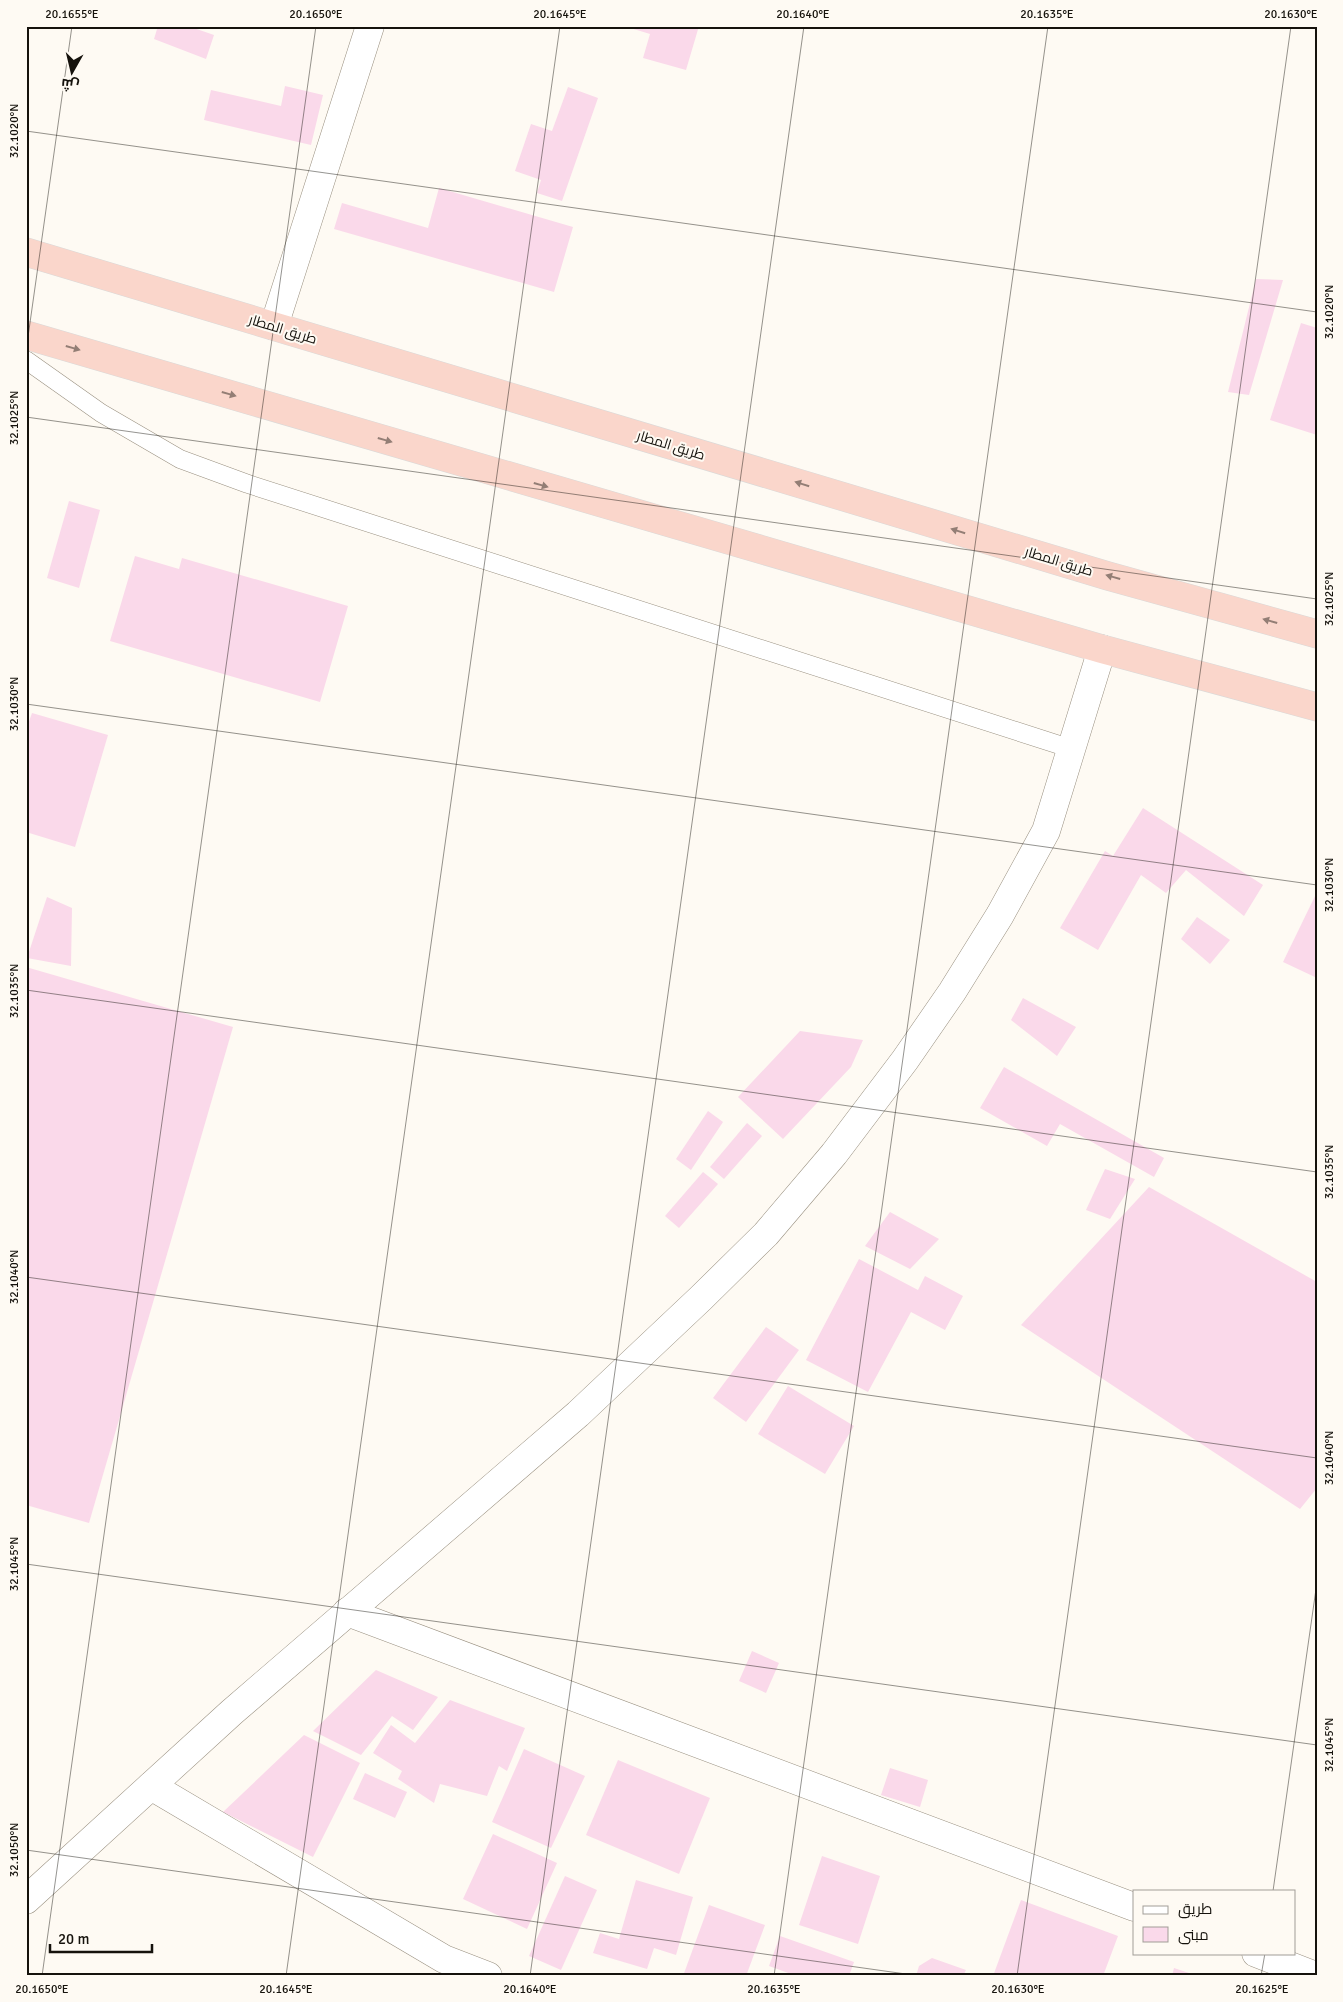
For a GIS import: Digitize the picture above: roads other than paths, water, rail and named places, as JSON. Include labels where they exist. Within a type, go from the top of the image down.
[{"type":"highway","name":"طريق المطار","points":[[26,252],[1108,576],[1317,634]]},
{"type":"highway","points":[[26,335],[1102,649],[1317,707]]},
{"type":"street","points":[[274,326],[370,26]]},
{"type":"street","points":[[26,1900],[347,1612],[586,1407],[766,1234],[828,1161],[915,1045],[952,992],[1000,915],[1046,831],[1102,649]]},
{"type":"street","points":[[347,1612],[1133,1908]]},
{"type":"street","points":[[151,1786],[439,1968],[488,1976]]},
{"type":"street","points":[[1259,1954],[1316,1976]]},
{"type":"lane","points":[[26,360],[101,413],[180,459],[248,484],[1072,750]]}]
